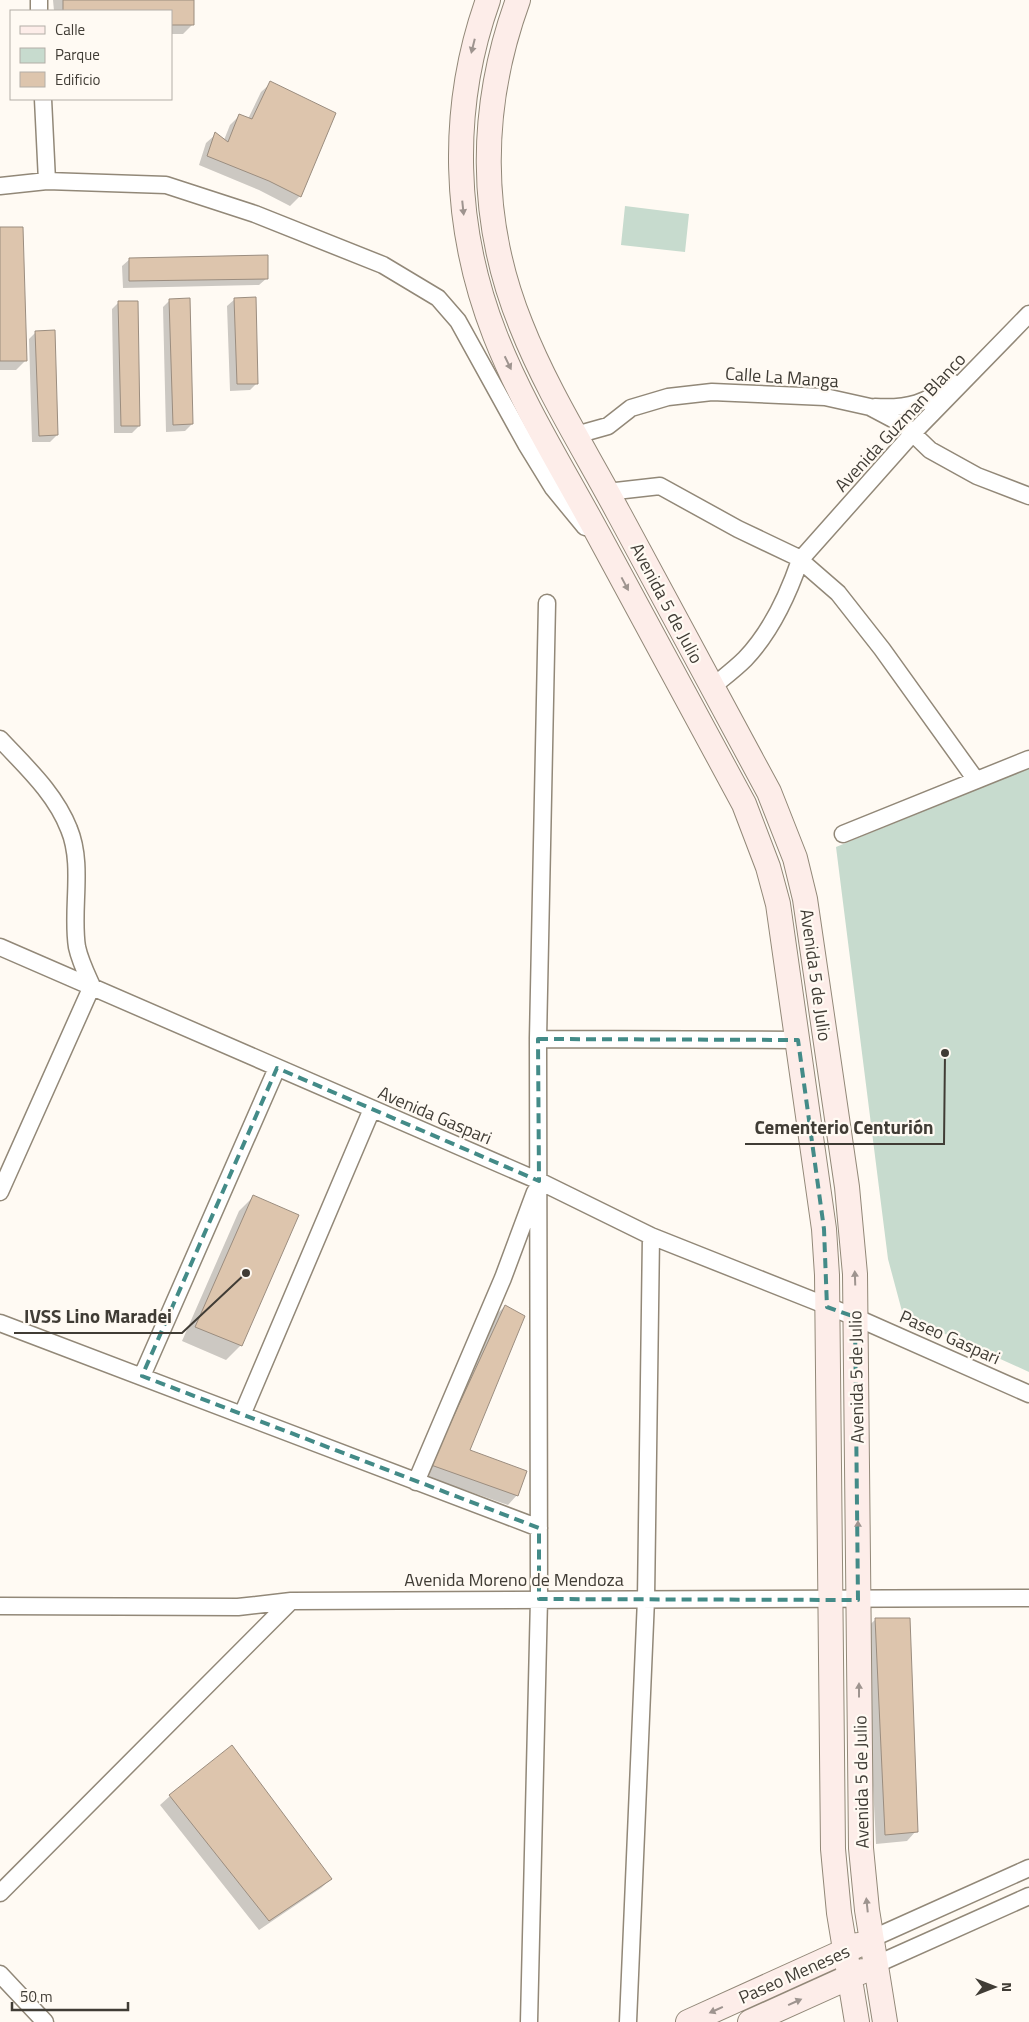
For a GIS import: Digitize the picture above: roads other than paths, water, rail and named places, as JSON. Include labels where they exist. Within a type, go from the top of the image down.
[{"type":"street","name":"Avenida 5 de Julio","points":[[488,0],[474,44],[462,116],[461,187],[471,258],[485,308],[506,360],[744,804],[760,843],[778,904],[821,1200],[827,1307],[834,1849],[845,1951],[857,2022]]},
{"type":"street","name":"Avenida 5 de Julio","points":[[518,0],[501,52],[491,110],[488,162],[493,222],[503,274],[521,326],[576,435],[769,792],[786,833],[801,878],[847,1188],[855,1274],[861,1848],[875,1966],[885,2022]]},
{"type":"street","points":[[43,100],[47,181]]},
{"type":"street","points":[[0,186],[47,181],[166,185],[256,214],[383,265],[438,298],[458,321],[526,444],[553,488],[611,557]]},
{"type":"street","name":"Avenida Guzman Blanco","points":[[800,560],[912,433],[983,363],[1029,314]]},
{"type":"street","points":[[870,407],[899,409],[922,402],[983,363]]},
{"type":"street","name":"Calle La Manga","points":[[576,435],[608,426],[631,408],[668,397],[712,392],[825,397],[870,407],[904,425],[930,450],[977,476],[1029,496]]},
{"type":"street","points":[[607,492],[660,486],[738,529],[800,560],[838,594],[849,607],[882,649],[976,780]]},
{"type":"street","points":[[712,687],[745,658],[766,632],[789,591],[800,560]]},
{"type":"street","points":[[529,2022],[539,1599],[537,1367],[538,1040],[547,603]]},
{"type":"street","points":[[0,739],[56,803],[70,831],[76,866],[77,946],[82,965],[92,986],[0,1192]]},
{"type":"street","points":[[842,834],[1029,759]]},
{"type":"street","name":"Avenida Gaspari","points":[[0,947],[539,1181],[651,1236],[855,1317]]},
{"type":"street","points":[[538,1040],[798,1040]]},
{"type":"street","points":[[142,1376],[277,1068]]},
{"type":"street","points":[[242,1415],[372,1110]]},
{"type":"street","points":[[416,1482],[503,1278],[539,1181]]},
{"type":"street","points":[[628,2022],[646,1599],[651,1236]]},
{"type":"street","name":"Paseo Gaspari","points":[[855,1317],[1029,1394]]},
{"type":"street","points":[[0,1323],[539,1528]]},
{"type":"street","name":"Avenida Moreno de Mendoza","points":[[0,1606],[238,1607],[291,1600],[830,1598],[858,1600],[1029,1598]]},
{"type":"street","points":[[0,1892],[291,1600]]},
{"type":"street","points":[[872,1939],[1029,1868]]},
{"type":"street","points":[[875,1966],[1029,1896]]},
{"type":"street","name":"Paseo Meneses","points":[[688,2022],[872,1939]]},
{"type":"street","name":"Paseo Meneses","points":[[750,2022],[875,1966]]},
{"type":"street","points":[[0,1974],[45,2022]]},
{"type":"place","name":"Cementerio Centurión","points":[[945,1053]]},
{"type":"place","name":"IVSS Lino Maradei","points":[[246,1273]]}]
